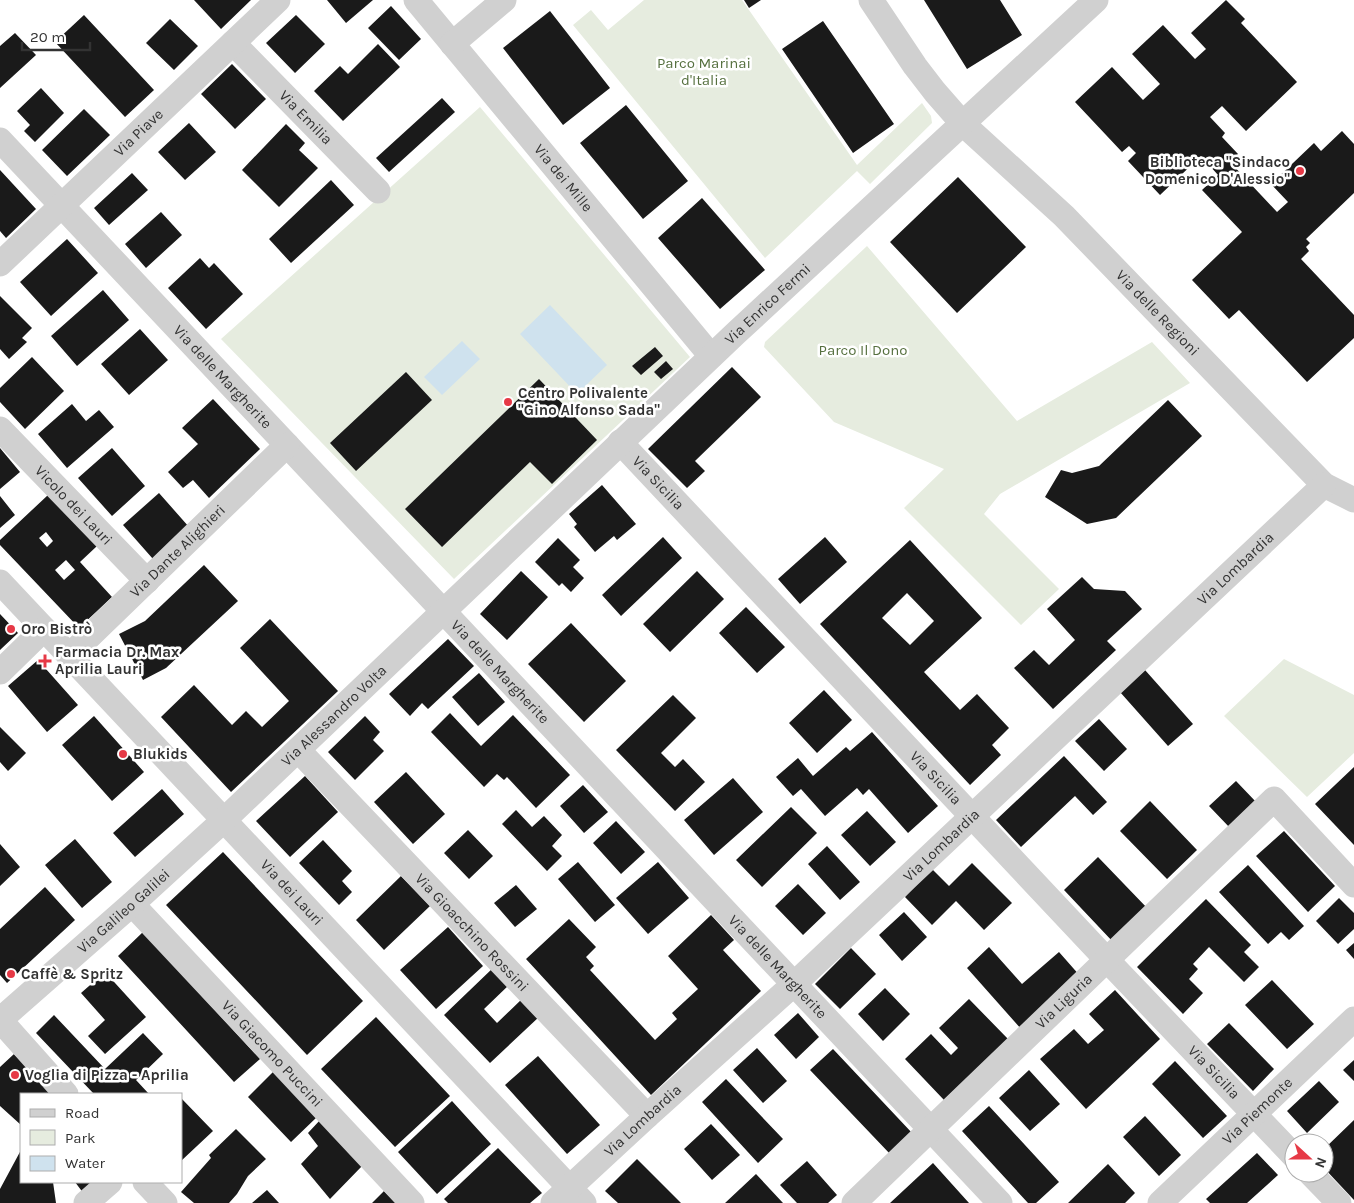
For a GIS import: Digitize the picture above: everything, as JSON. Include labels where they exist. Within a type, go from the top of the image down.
[{"type":"street","name":"Via Piave","points":[[0,264],[278,0]]},
{"type":"street","name":"Via dei Mille","points":[[416,0],[712,356]]},
{"type":"street","points":[[452,44],[504,0]]},
{"type":"street","name":"Via delle Regioni","points":[[871,0],[915,66],[963,124],[1064,216],[1324,485],[1354,500]]},
{"type":"street","name":"Via Enrico Fermi","points":[[443,610],[712,356],[963,124],[1063,28],[1096,0]]},
{"type":"street","name":"Via Emilia","points":[[232,43],[378,191]]},
{"type":"street","name":"Via delle Margherite","points":[[0,140],[1000,1203]]},
{"type":"street","name":"Vicolo dei Lauri","points":[[0,429],[147,581]]},
{"type":"street","name":"Via Sicilia","points":[[620,442],[1284,1146]]},
{"type":"street","name":"Via Dante Alighieri","points":[[69,656],[287,445]]},
{"type":"street","name":"Via Lombardia","points":[[569,1198],[646,1116],[794,984],[1324,485]]},
{"type":"street","name":"Via dei Lauri","points":[[0,582],[224,820],[569,1198]]},
{"type":"street","name":"Via Alessandro Volta","points":[[224,820],[443,610]]},
{"type":"street","points":[[0,672],[44,629]]},
{"type":"street","name":"Via Gioacchino Rossini","points":[[298,750],[646,1116]]},
{"type":"street","name":"Via Liguria","points":[[854,1203],[1274,799],[1354,885]]},
{"type":"street","name":"Via Galileo Galilei","points":[[0,1020],[224,820]]},
{"type":"street","name":"Via Giacomo Puccini","points":[[132,904],[412,1203]]},
{"type":"street","name":"Via Piemonte","points":[[1160,1203],[1354,1019]]},
{"type":"street","points":[[0,1020],[65,1093]]},
{"type":"street","points":[[86,1203],[109,1183]]},
{"type":"street","points":[[146,1183],[165,1203]]},
{"type":"street","points":[[1320,1183],[1339,1203]]},
{"type":"green space","name":"Parco Marinai d'Italia","points":[[644,0],[742,0],[857,165],[922,103],[931,116],[932,123],[870,184],[857,171],[765,258],[573,25],[591,10],[608,30]]},
{"type":"green space","points":[[480,107],[690,357],[454,579],[221,339]]},
{"type":"green space","name":"Parco Il Dono","points":[[867,246],[1017,421],[1152,342],[1190,383],[1000,494],[984,514],[1059,589],[1021,625],[904,508],[944,469],[834,422],[764,347],[765,342]]},
{"type":"green space","points":[[1284,659],[1354,695],[1354,753],[1307,797],[1224,716]]},
{"type":"water","points":[[550,305],[607,365],[577,394],[520,334]]},
{"type":"water","points":[[462,341],[480,359],[442,395],[424,377]]},
{"type":"building","points":[[194,0],[251,0],[221,29]]},
{"type":"building","points":[[327,0],[373,0],[346,23]]},
{"type":"building","points":[[744,0],[761,0],[749,8]]},
{"type":"building","points":[[924,0],[1000,0],[1022,35],[967,69]]},
{"type":"building","points":[[1226,0],[1245,19],[1241,23],[1297,82],[1246,131],[1222,106],[1210,117],[1225,133],[1222,137],[1238,154],[1230,162],[1277,212],[1288,202],[1271,184],[1314,143],[1321,151],[1342,131],[1354,144],[1354,193],[1306,239],[1310,243],[1306,247],[1309,251],[1301,259],[1354,315],[1354,338],[1307,382],[1239,310],[1229,319],[1192,280],[1242,232],[1202,190],[1218,175],[1201,156],[1160,195],[1128,161],[1136,153],[1129,146],[1122,152],[1075,102],[1112,67],[1143,100],[1160,84],[1132,54],[1163,25],[1195,59],[1206,49],[1191,33]]},
{"type":"building","points":[[391,6],[421,39],[399,60],[368,28]]},
{"type":"building","points":[[550,11],[610,88],[563,125],[503,48]]},
{"type":"building","points":[[84,15],[154,90],[125,117],[55,42]]},
{"type":"building","points":[[296,15],[325,44],[295,73],[266,43]]},
{"type":"building","points":[[170,19],[198,46],[174,70],[146,43]]},
{"type":"building","points":[[823,21],[894,124],[853,153],[782,49]]},
{"type":"building","points":[[15,33],[36,55],[0,88],[0,46]]},
{"type":"building","points":[[378,44],[400,67],[343,121],[314,91],[340,66],[348,74]]},
{"type":"building","points":[[232,64],[266,99],[235,129],[201,94]]},
{"type":"building","points":[[41,88],[64,113],[35,142],[24,131],[30,125],[17,111]]},
{"type":"building","points":[[442,98],[455,112],[389,172],[376,158]]},
{"type":"building","points":[[626,105],[688,181],[643,219],[580,143]]},
{"type":"building","points":[[84,109],[110,135],[67,176],[42,150]]},
{"type":"building","points":[[189,123],[216,152],[185,180],[158,152]]},
{"type":"building","points":[[286,124],[305,143],[299,150],[318,168],[279,207],[242,170]]},
{"type":"building","points":[[0,170],[36,209],[6,238],[0,231]]},
{"type":"building","points":[[132,173],[148,190],[109,225],[94,208]]},
{"type":"building","points":[[958,177],[1026,247],[957,313],[890,242]]},
{"type":"building","points":[[331,180],[354,205],[291,263],[269,239]]},
{"type":"building","points":[[702,198],[765,270],[720,309],[658,238]]},
{"type":"building","points":[[161,212],[182,235],[146,268],[125,244]]},
{"type":"building","points":[[67,239],[98,273],[51,316],[20,282]]},
{"type":"building","points":[[200,258],[209,268],[214,263],[243,294],[206,329],[168,288]]},
{"type":"building","points":[[103,290],[129,320],[77,366],[51,336]]},
{"type":"building","points":[[0,296],[32,328],[22,338],[27,342],[9,359],[0,349]]},
{"type":"building","points":[[140,329],[168,360],[129,395],[101,364]]},
{"type":"building","points":[[655,347],[663,356],[641,375],[632,366]]},
{"type":"building","points":[[32,357],[64,391],[25,429],[0,402],[0,388]]},
{"type":"building","points":[[666,361],[673,369],[661,379],[654,372]]},
{"type":"building","points":[[732,367],[761,397],[695,461],[705,471],[687,488],[648,449]]},
{"type":"building","points":[[406,372],[432,400],[356,471],[330,443]]},
{"type":"building","points":[[539,379],[597,440],[552,484],[530,462],[442,547],[405,509]]},
{"type":"building","points":[[213,399],[260,449],[209,498],[193,480],[183,488],[168,472],[198,444],[182,428]]},
{"type":"building","points":[[1168,400],[1202,436],[1116,518],[1087,524],[1045,497],[1061,470],[1072,473],[1099,466]]},
{"type":"building","points":[[72,404],[86,421],[99,410],[114,427],[67,468],[38,434]]},
{"type":"building","points":[[0,448],[20,472],[0,489]]},
{"type":"building","points":[[112,448],[145,486],[112,516],[78,478]]},
{"type":"building","points":[[602,485],[636,524],[617,540],[614,536],[595,552],[574,527],[577,524],[569,514]]},
{"type":"building","points":[[159,493],[189,527],[153,559],[123,525]]},
{"type":"building","points":[[48,495],[97,546],[80,562],[112,597],[79,628],[0,545],[0,540]],"holes":[[[46,532],[53,541],[47,547],[39,538]],[[66,560],[75,570],[64,580],[55,570]]]},
{"type":"building","points":[[0,496],[15,515],[0,528]]},
{"type":"building","points":[[663,537],[682,558],[621,616],[602,595]]},
{"type":"building","points":[[825,537],[847,562],[800,604],[778,579]]},
{"type":"building","points":[[558,538],[580,560],[573,567],[584,578],[571,592],[562,583],[559,586],[535,562]]},
{"type":"building","points":[[910,540],[982,618],[924,672],[960,710],[977,694],[1009,728],[992,745],[1001,755],[970,785],[820,624]],"holes":[[[907,593],[934,621],[910,645],[882,618]]]},
{"type":"building","points":[[204,565],[238,601],[166,668],[143,680],[119,634],[145,621]]},
{"type":"building","points":[[521,571],[548,597],[507,640],[480,614]]},
{"type":"building","points":[[697,571],[724,599],[670,652],[643,624]]},
{"type":"building","points":[[1082,577],[1094,589],[1125,591],[1142,609],[1107,641],[1116,650],[1053,709],[1014,668],[1034,650],[1049,665],[1075,640],[1047,609]]},
{"type":"building","points":[[746,607],[785,647],[757,673],[719,633]]},
{"type":"building","points":[[0,614],[18,633],[0,650]]},
{"type":"building","points":[[270,619],[338,691],[231,792],[161,717],[194,685],[232,725],[246,711],[262,727],[289,701],[240,648]]},
{"type":"building","points":[[571,623],[626,681],[584,722],[528,664]]},
{"type":"building","points":[[448,639],[474,666],[428,709],[422,703],[410,716],[389,694]]},
{"type":"building","points":[[38,660],[78,705],[47,732],[8,686]]},
{"type":"building","points":[[1145,670],[1193,724],[1168,746],[1120,692]]},
{"type":"building","points":[[479,673],[505,702],[478,726],[452,697]]},
{"type":"building","points":[[824,690],[852,720],[817,753],[789,723]]},
{"type":"building","points":[[673,695],[696,718],[661,753],[675,767],[683,759],[705,782],[675,811],[616,750]]},
{"type":"building","points":[[450,713],[481,746],[513,715],[570,775],[536,808],[507,777],[504,780],[497,774],[484,787],[431,732]]},
{"type":"building","points":[[94,716],[144,772],[112,801],[62,745]]},
{"type":"building","points":[[365,716],[380,732],[373,740],[384,751],[355,780],[328,752]]},
{"type":"building","points":[[1099,719],[1127,749],[1104,771],[1075,741]]},
{"type":"building","points":[[0,727],[26,753],[8,771],[0,762]]},
{"type":"building","points":[[872,732],[938,806],[908,833],[869,789],[863,795],[857,788],[825,816],[801,789],[793,796],[776,777],[798,758],[813,776],[846,747],[850,751]]},
{"type":"building","points":[[1064,756],[1107,802],[1093,815],[1075,796],[1021,847],[996,820]]},
{"type":"building","points":[[1354,767],[1354,845],[1315,804]]},
{"type":"building","points":[[406,772],[445,814],[413,844],[374,802]]},
{"type":"building","points":[[305,776],[338,812],[290,857],[256,821]]},
{"type":"building","points":[[733,778],[763,812],[714,855],[684,820]]},
{"type":"building","points":[[1236,781],[1257,803],[1231,829],[1209,806]]},
{"type":"building","points":[[583,785],[608,812],[584,833],[560,806]]},
{"type":"building","points":[[162,789],[184,814],[135,857],[113,833]]},
{"type":"building","points":[[1150,801],[1197,850],[1167,879],[1120,831]]},
{"type":"building","points":[[791,807],[817,833],[762,887],[736,860]]},
{"type":"building","points":[[516,810],[532,827],[544,816],[562,835],[552,846],[562,856],[547,871],[502,824]]},
{"type":"building","points":[[867,811],[896,842],[870,866],[841,835]]},
{"type":"building","points":[[616,821],[645,852],[621,874],[593,843]]},
{"type":"building","points":[[468,830],[493,856],[469,879],[444,853]]},
{"type":"building","points":[[1284,831],[1335,886],[1308,912],[1256,856]]},
{"type":"building","points":[[75,839],[112,882],[82,908],[45,865]]},
{"type":"building","points":[[323,840],[352,871],[342,881],[352,892],[339,905],[299,863]]},
{"type":"building","points":[[0,844],[20,867],[0,886]]},
{"type":"building","points":[[827,846],[860,882],[840,900],[808,864]]},
{"type":"building","points":[[223,852],[363,1001],[307,1055],[166,905]]},
{"type":"building","points":[[1098,857],[1149,910],[1114,943],[1064,890]]},
{"type":"building","points":[[578,862],[615,905],[595,922],[558,879]]},
{"type":"building","points":[[658,862],[689,898],[648,934],[616,898]]},
{"type":"building","points":[[972,863],[1012,903],[984,930],[956,901],[932,925],[905,897],[932,869],[949,886]]},
{"type":"building","points":[[1248,865],[1304,926],[1289,940],[1281,932],[1268,944],[1219,892]]},
{"type":"building","points":[[401,876],[430,906],[384,950],[356,920]]},
{"type":"building","points":[[798,884],[826,913],[803,935],[775,906]]},
{"type":"building","points":[[516,885],[537,909],[515,927],[494,903]]},
{"type":"building","points":[[45,887],[75,920],[7,983],[0,975],[0,929]]},
{"type":"building","points":[[1339,898],[1354,913],[1354,929],[1338,944],[1316,921]]},
{"type":"building","points":[[1206,899],[1251,945],[1244,952],[1259,967],[1244,982],[1209,947],[1193,964],[1198,969],[1189,979],[1203,993],[1183,1014],[1137,967]]},
{"type":"building","points":[[904,912],[927,937],[902,961],[879,935]]},
{"type":"building","points":[[711,915],[734,940],[723,950],[761,991],[651,1095],[526,959],[569,919],[596,947],[586,957],[594,966],[590,970],[655,1040],[677,1019],[672,1013],[698,989],[668,956]]},
{"type":"building","points":[[448,927],[483,966],[436,1009],[400,970]]},
{"type":"building","points":[[143,932],[260,1059],[234,1082],[118,956]]},
{"type":"building","points":[[1354,943],[1354,959],[1346,950]]},
{"type":"building","points":[[989,947],[1022,984],[1059,952],[1081,977],[1022,1030],[967,968]]},
{"type":"building","points":[[851,948],[876,974],[840,1009],[815,984]]},
{"type":"building","points":[[494,967],[510,984],[484,1009],[497,1023],[523,998],[540,1016],[490,1063],[444,1015]]},
{"type":"building","points":[[105,972],[146,1017],[105,1054],[88,1036],[105,1020],[81,993]]},
{"type":"building","points":[[1272,980],[1314,1024],[1287,1049],[1245,1005]]},
{"type":"building","points":[[885,988],[910,1014],[883,1041],[858,1014]]},
{"type":"building","points":[[1115,990],[1160,1039],[1086,1109],[1040,1059],[1074,1029],[1088,1044],[1104,1030],[1089,1014]]},
{"type":"building","points":[[969,999],[1008,1039],[944,1100],[905,1059],[931,1034],[951,1055],[958,1048],[939,1028]]},
{"type":"building","points":[[798,1013],[819,1037],[796,1059],[774,1035]]},
{"type":"building","points":[[54,1015],[105,1069],[143,1033],[163,1054],[136,1080],[148,1093],[93,1093],[36,1033]]},
{"type":"building","points":[[376,1017],[450,1096],[395,1147],[321,1069]]},
{"type":"building","points":[[1229,1023],[1274,1069],[1253,1091],[1207,1044]]},
{"type":"building","points":[[757,1048],[787,1081],[763,1103],[733,1070]]},
{"type":"building","points":[[833,1049],[913,1134],[891,1155],[810,1070]]},
{"type":"building","points":[[14,1054],[52,1093],[20,1093],[20,1124],[0,1106],[0,1067]]},
{"type":"building","points":[[538,1056],[600,1125],[567,1154],[505,1085]]},
{"type":"building","points":[[1354,1060],[1354,1081],[1343,1070]]},
{"type":"building","points":[[1175,1061],[1227,1116],[1203,1138],[1152,1084]]},
{"type":"building","points":[[1029,1070],[1060,1104],[1030,1131],[999,1098]]},
{"type":"building","points":[[273,1072],[317,1117],[291,1142],[248,1097]]},
{"type":"building","points":[[726,1079],[783,1139],[758,1163],[702,1102]]},
{"type":"building","points":[[1319,1081],[1339,1102],[1307,1133],[1287,1111]]},
{"type":"building","points":[[182,1099],[213,1131],[182,1160]]},
{"type":"building","points":[[452,1101],[491,1144],[437,1194],[398,1152]]},
{"type":"building","points":[[989,1106],[1059,1182],[1036,1203],[1028,1203],[962,1131]]},
{"type":"building","points":[[1145,1116],[1181,1155],[1159,1176],[1123,1137]]},
{"type":"building","points":[[321,1119],[363,1165],[330,1199],[301,1164],[318,1146],[308,1133]]},
{"type":"building","points":[[1354,1120],[1354,1200],[1334,1179],[1334,1139]]},
{"type":"building","points":[[711,1124],[740,1155],[712,1180],[684,1149]]},
{"type":"building","points":[[236,1129],[266,1159],[248,1176],[229,1203],[194,1203],[181,1192],[211,1158],[209,1155]]},
{"type":"building","points":[[498,1148],[542,1193],[530,1203],[448,1203],[444,1199]]},
{"type":"building","points":[[20,1152],[20,1183],[53,1183],[56,1203],[0,1203],[0,1189]]},
{"type":"building","points":[[1257,1153],[1278,1175],[1247,1203],[1210,1203],[1206,1199]]},
{"type":"building","points":[[637,1159],[681,1203],[618,1203],[605,1191]]},
{"type":"building","points":[[807,1161],[837,1195],[828,1203],[797,1203],[780,1185]]},
{"type":"building","points":[[933,1163],[969,1203],[890,1203]]},
{"type":"building","points":[[1108,1164],[1135,1193],[1125,1203],[1068,1203]]},
{"type":"building","points":[[756,1174],[783,1203],[725,1203]]},
{"type":"building","points":[[76,1183],[93,1183],[84,1194]]},
{"type":"building","points":[[267,1190],[279,1203],[252,1203]]},
{"type":"building","points":[[384,1191],[396,1203],[372,1203]]},
{"type":"place","name":"Biblioteca \"Sindaco Domenico D'Alessio\"","points":[[1300,171]]},
{"type":"place","name":"Centro Polivalente \"Gino Alfonso Sada\"","points":[[508,402]]},
{"type":"place","name":"Oro Bistrò","points":[[11,629]]},
{"type":"place","name":"Farmacia Dr. Max Aprilia Lauri","points":[[45,661]]},
{"type":"place","name":"Blukids","points":[[123,754]]},
{"type":"place","name":"Caffè & Spritz","points":[[11,974]]},
{"type":"place","name":"Voglia di Pizza - Aprilia","points":[[15,1075]]}]
